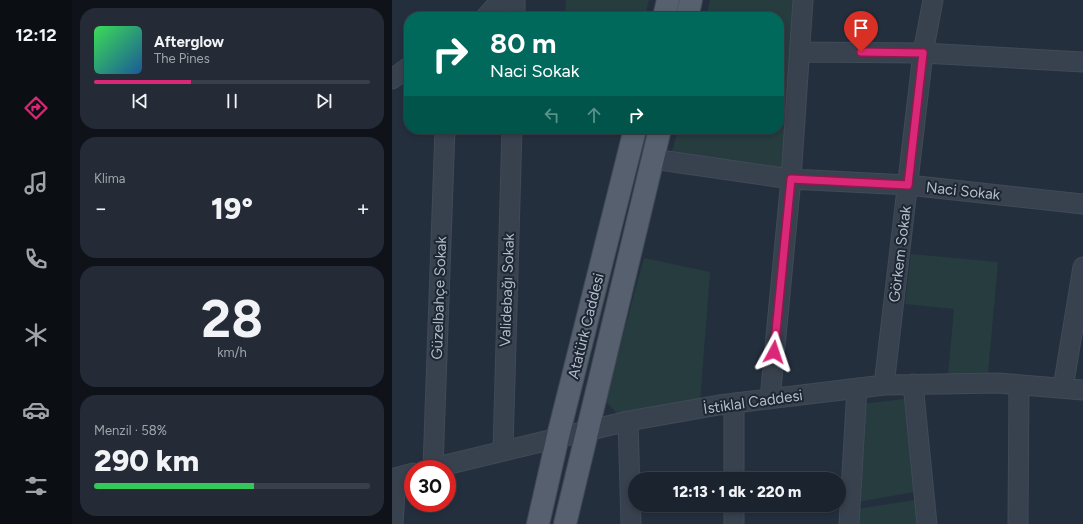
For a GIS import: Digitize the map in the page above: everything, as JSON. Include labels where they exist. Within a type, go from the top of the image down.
[{"type":"main road","points":[[665,12],[668,0]]},
{"type":"main road","points":[[688,12],[691,0]]},
{"type":"main road","name":"Atatürk Caddesi","points":[[538,524],[558,436],[634,134]]},
{"type":"main road","points":[[565,524],[659,134]]},
{"type":"street","points":[[515,0],[515,12]]},
{"type":"street","points":[[770,399],[791,179],[803,0]]},
{"type":"street","name":"Görkem Sokak","points":[[884,385],[923,53],[933,0]]},
{"type":"street","points":[[800,52],[923,53],[1083,62]]},
{"type":"street","points":[[392,79],[404,71]]},
{"type":"street","name":"Güzelbahçe Sokak","points":[[431,460],[445,134]]},
{"type":"street","name":"Validebağı Sokak","points":[[503,450],[512,134]]},
{"type":"street","name":"Naci Sokak","points":[[653,159],[791,179],[908,185],[1083,204]]},
{"type":"street","points":[[1063,388],[1083,267]]},
{"type":"street","name":"İstiklal Caddesi","points":[[456,462],[558,436],[588,431],[628,421],[734,403],[857,388],[884,385],[998,383],[1083,390]]},
{"type":"street","points":[[913,384],[927,524]]},
{"type":"street","points":[[1018,524],[1019,385]]},
{"type":"street","points":[[850,524],[857,388]]},
{"type":"street","points":[[734,403],[734,472]]},
{"type":"street","points":[[628,421],[631,524]]},
{"type":"street","points":[[393,524],[400,477]]},
{"type":"street","points":[[734,512],[734,524]]},
{"type":"green space","points":[[566,0],[649,0],[646,12],[565,12]]},
{"type":"green space","points":[[710,0],[793,0],[783,170],[671,155],[677,134],[784,134],[784,12],[707,12]]},
{"type":"green space","points":[[911,254],[998,262],[988,374],[948,374],[954,309],[905,304]]},
{"type":"green space","points":[[644,258],[710,272],[700,402],[619,415],[605,401]]},
{"type":"green space","points":[[904,399],[914,492],[858,502],[862,404]]},
{"type":"green space","points":[[915,500],[917,524],[856,524],[857,509]]},
{"type":"route","points":[[774,352],[791,179],[908,185],[923,53],[861,52]]}]
